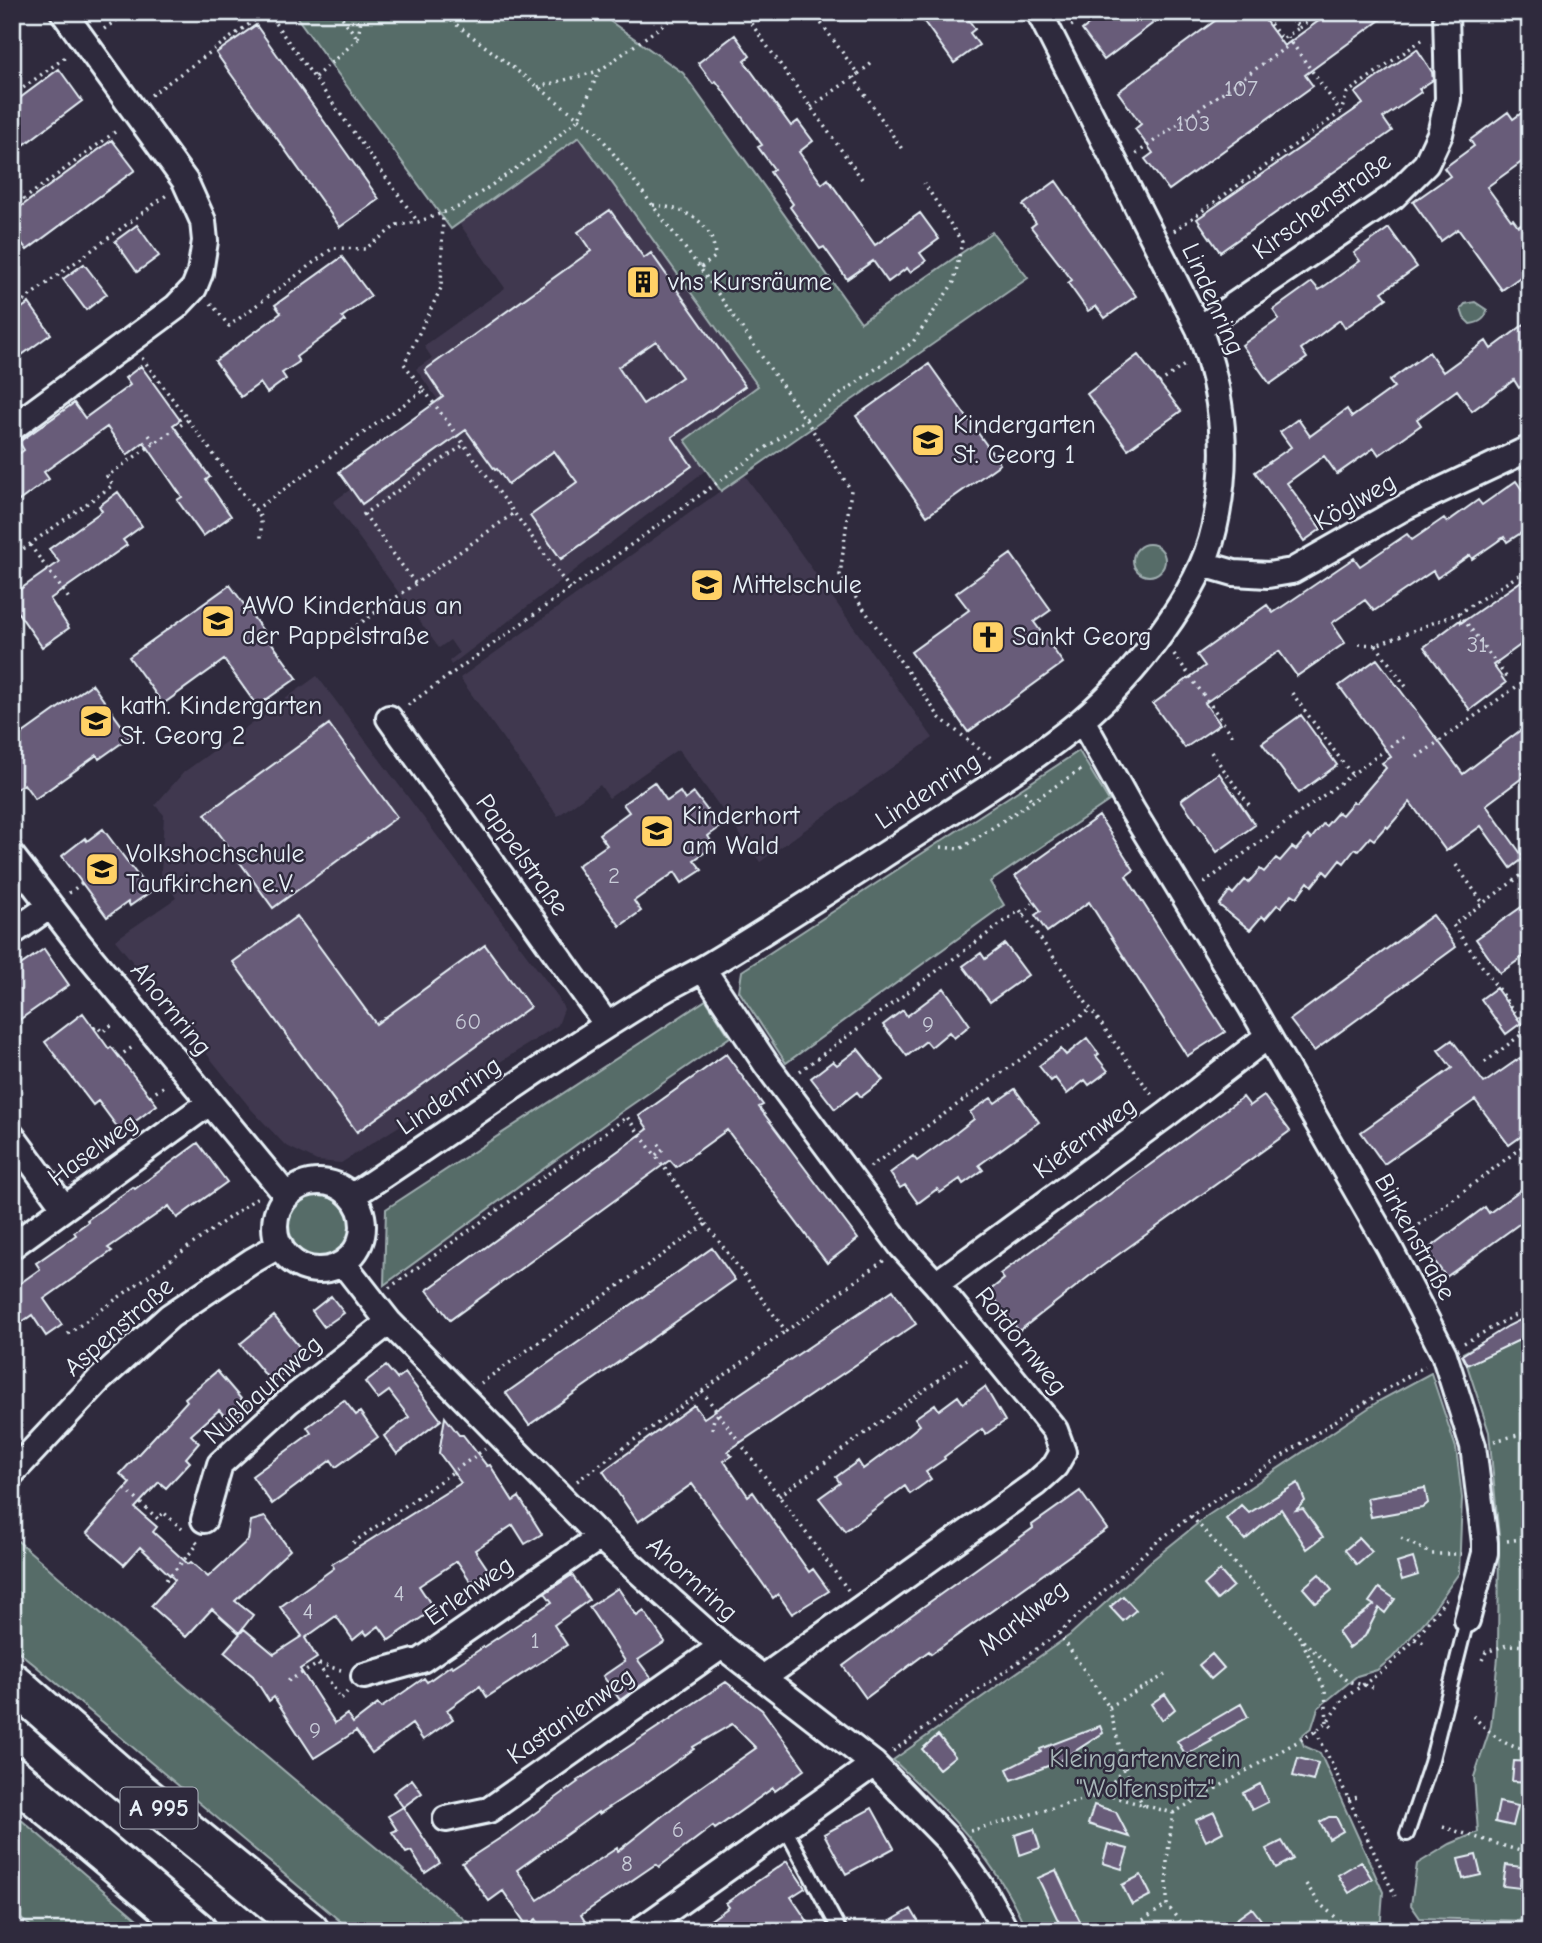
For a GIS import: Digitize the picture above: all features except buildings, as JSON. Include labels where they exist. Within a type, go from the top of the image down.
[{"type":"highway","name":"A 995","points":[[12,1682],[121,1778],[309,1931]]},
{"type":"highway","name":"A 995","points":[[12,1776],[197,1931]]},
{"type":"street","points":[[12,428],[131,343],[176,307],[194,288],[200,273],[205,241],[203,221],[185,181],[64,12]]},
{"type":"street","name":"Lindenring","points":[[352,1196],[607,1025],[703,969],[1012,773],[1082,720],[1130,672],[1161,635],[1203,564],[1214,531],[1223,448],[1221,403],[1203,339],[1039,12]]},
{"type":"street","name":"Kirschenstraße","points":[[1203,339],[1394,196],[1426,164],[1440,134],[1448,99],[1447,17]]},
{"type":"street","name":"Köglweg","points":[[1203,564],[1234,573],[1269,575],[1292,571],[1405,507],[1530,448]]},
{"type":"street","name":"Pappelstraße","points":[[389,718],[607,1025]]},
{"type":"street","name":"Birkenstraße","points":[[1082,720],[1389,1247],[1444,1354],[1473,1446],[1485,1543],[1467,1620]]},
{"type":"street","name":"Ahornring","points":[[12,856],[209,1103],[282,1189]]},
{"type":"street","points":[[12,933],[50,906]]},
{"type":"street","name":"Rotdornweg","points":[[703,969],[781,1084],[902,1247],[936,1284],[1055,1430],[1062,1452],[1055,1466],[1035,1484],[764,1678]]},
{"type":"street","name":"Kiefernweg","points":[[936,1284],[1166,1115],[1268,1036]]},
{"type":"street","name":"Haselweg","points":[[12,1246],[209,1103]]},
{"type":"street","points":[[12,1136],[64,1208]]},
{"type":"street","points":[[320,1181],[338,1185],[352,1196],[362,1212],[363,1231],[357,1250],[343,1263],[326,1270],[308,1268],[291,1260],[280,1245],[276,1233],[282,1189],[320,1181]]},
{"type":"street","name":"Aspenstraße","points":[[12,1473],[98,1381],[170,1317],[280,1245]]},
{"type":"street","name":"Ahornring","points":[[343,1263],[389,1322],[600,1537],[723,1646],[874,1764],[949,1840],[981,1886],[1006,1931]]},
{"type":"street","name":"Nußbaumweg","points":[[204,1520],[220,1464],[289,1401],[389,1322]]},
{"type":"street","name":"Erlenweg","points":[[364,1676],[422,1660],[600,1537]]},
{"type":"street","name":"Kastanienweg","points":[[446,1819],[489,1810],[723,1646]]},
{"type":"street","points":[[639,1931],[874,1764]]},
{"type":"lane","name":"Birkenstraße","points":[[1407,1834],[1431,1763],[1467,1620]]},
{"type":"lane","points":[[784,1826],[840,1931]]},
{"type":"path","points":[[12,96],[128,12]]},
{"type":"path","points":[[12,208],[266,12],[418,222]]},
{"type":"path","points":[[338,12],[358,39]]},
{"type":"path","points":[[314,77],[358,39],[362,12]]},
{"type":"path","points":[[440,12],[597,132],[701,268],[852,490],[840,575],[940,718],[1012,773],[1033,802]]},
{"type":"path","points":[[538,87],[599,71],[681,12]]},
{"type":"path","points":[[743,12],[864,182]]},
{"type":"path","points":[[813,12],[858,74]]},
{"type":"path","points":[[1288,12],[1298,28]]},
{"type":"path","points":[[1265,15],[1282,40],[1321,12]]},
{"type":"path","name":"Lindenring","points":[[1156,244],[1341,112],[1347,93],[1394,60],[1447,17]]},
{"type":"path","points":[[1287,36],[1341,112]]},
{"type":"path","points":[[1118,168],[1292,43]]},
{"type":"path","points":[[811,107],[872,63]]},
{"type":"path","points":[[194,288],[214,305],[229,326],[333,248],[365,249],[397,225],[418,222],[461,206],[529,160],[579,118],[599,71]]},
{"type":"path","points":[[853,78],[904,152]]},
{"type":"path","points":[[12,309],[185,181]]},
{"type":"path","points":[[389,718],[913,342],[954,282],[962,242],[924,183]]},
{"type":"path","points":[[653,205],[673,207],[696,216],[706,228],[715,243],[715,257],[701,268]]},
{"type":"path","points":[[443,213],[441,288],[404,363],[570,589]]},
{"type":"path","points":[[1159,383],[1203,339]]},
{"type":"path","points":[[131,343],[261,518],[261,540]]},
{"type":"path","points":[[255,510],[424,390]]},
{"type":"path","points":[[12,557],[113,485],[107,476],[188,421]]},
{"type":"path","points":[[149,435],[155,443]]},
{"type":"path","points":[[416,584],[365,514],[465,444]]},
{"type":"path","points":[[334,642],[514,513]]},
{"type":"path","points":[[30,544],[70,600]]},
{"type":"path","points":[[1359,644],[1376,645],[1459,613],[1530,568]]},
{"type":"path","points":[[1459,613],[1507,678]]},
{"type":"path","points":[[1161,635],[1233,736]]},
{"type":"path","points":[[1376,645],[1407,688]]},
{"type":"path","points":[[1417,757],[1530,677]]},
{"type":"path","points":[[1292,693],[1352,775]]},
{"type":"path","points":[[1185,897],[1403,737]]},
{"type":"path","points":[[1211,752],[1250,806]]},
{"type":"path","points":[[1456,865],[1483,903]]},
{"type":"path","points":[[1485,1062],[1528,1029],[1453,925],[1530,869]]},
{"type":"path","points":[[1023,915],[1031,903]]},
{"type":"path","points":[[781,1084],[1020,910],[1166,1115]]},
{"type":"path","points":[[851,1180],[1091,1009]]},
{"type":"path","points":[[94,1028],[97,1026],[102,1032]]},
{"type":"path","points":[[372,1300],[627,1117],[786,1331]]},
{"type":"path","points":[[1389,1247],[1530,1141]]},
{"type":"path","points":[[656,1155],[663,1149],[657,1142]]},
{"type":"path","points":[[68,1334],[282,1189]]},
{"type":"path","points":[[462,1396],[706,1224]]},
{"type":"path","points":[[558,1494],[902,1247]]},
{"type":"path","name":"Marklweg","points":[[874,1764],[1059,1633],[1153,1545],[1191,1516],[1343,1416],[1444,1354],[1530,1307]]},
{"type":"path","points":[[779,1496],[986,1346]]},
{"type":"path","points":[[702,1391],[862,1608]]},
{"type":"path","points":[[712,1429],[714,1418],[719,1414]]},
{"type":"path","points":[[1473,1446],[1530,1432]]},
{"type":"path","points":[[352,1543],[502,1437]]},
{"type":"path","points":[[125,1489],[158,1519],[163,1512],[198,1544],[166,1580]]},
{"type":"path","points":[[1191,1516],[1301,1639],[1347,1681],[1376,1688]]},
{"type":"path","points":[[1401,1538],[1432,1554],[1466,1554],[1467,1563]]},
{"type":"path","points":[[949,1840],[967,1832],[1103,1794],[1173,1813],[1317,1731],[1327,1723],[1343,1699],[1388,1667],[1415,1639],[1452,1591]]},
{"type":"path","points":[[1059,1633],[1109,1707],[1125,1768],[1143,1806]]},
{"type":"path","points":[[1301,1639],[1325,1690],[1327,1723],[1333,1728]]},
{"type":"path","points":[[1415,1639],[1424,1643]]},
{"type":"path","points":[[1482,1660],[1486,1652],[1496,1648],[1507,1645],[1530,1646]]},
{"type":"path","points":[[288,1681],[318,1664],[341,1699],[364,1676]]},
{"type":"path","points":[[1109,1707],[1166,1675]]},
{"type":"path","points":[[1474,1716],[1495,1738],[1517,1749],[1530,1750]]},
{"type":"path","points":[[1317,1731],[1395,1896]]},
{"type":"path","points":[[1103,1794],[1125,1768]]},
{"type":"path","points":[[1348,1799],[1359,1797]]},
{"type":"path","points":[[1173,1813],[1167,1860],[1167,1905],[1187,1931]]},
{"type":"path","points":[[1443,1828],[1530,1854]]},
{"type":"path","points":[[1306,1884],[1320,1904],[1352,1931]]},
{"type":"path","points":[[1125,1931],[1167,1905]]},
{"type":"path","points":[[1395,1925],[1524,1931]]},
{"type":"shaded area","points":[[579,136],[759,387],[685,439],[706,470],[451,665],[449,661],[459,653],[450,640],[439,648],[333,502],[351,489],[339,472],[438,400],[416,369],[432,358],[424,346],[505,288],[459,223]]},
{"type":"shaded area","name":"Mittelschule","points":[[744,474],[933,738],[760,862],[678,749],[609,798],[600,785],[558,816],[460,678]]},
{"type":"shaded area","points":[[317,676],[556,994],[564,1009],[558,1025],[341,1163],[317,1161],[285,1145],[251,1109],[115,940],[176,898],[161,874],[164,815],[155,805],[184,772]]},
{"type":"green space","points":[[293,12],[597,12],[683,73],[861,322],[992,232],[1028,278],[721,491],[685,440],[758,386],[579,137],[451,229]]},
{"type":"green space","points":[[1475,302],[1487,310],[1482,320],[1470,324],[1461,309],[1465,304]]},
{"type":"green space","points":[[1149,544],[1160,549],[1165,560],[1160,571],[1149,576],[1138,571],[1133,560],[1138,549]]},
{"type":"green space","points":[[1079,751],[1109,801],[990,882],[1004,905],[786,1063],[739,991],[742,971]]},
{"type":"green space","points":[[706,1000],[730,1037],[624,1110],[384,1285],[386,1209]]},
{"type":"green space","points":[[312,1194],[326,1194],[338,1199],[347,1208],[352,1227],[350,1240],[343,1251],[326,1260],[312,1260],[300,1255],[291,1246],[286,1234],[286,1220],[291,1208],[300,1199]]},
{"type":"green space","points":[[1530,1316],[1530,1921],[1420,1918],[1411,1905],[1417,1864],[1450,1844],[1478,1832],[1474,1777],[1491,1726],[1498,1657],[1499,1537],[1489,1432],[1463,1353]]},
{"type":"green space","name":"Kleingartenverein \"Wolfenspitz\"","points":[[1431,1373],[1456,1448],[1462,1498],[1459,1573],[1426,1620],[1392,1658],[1377,1670],[1357,1676],[1318,1708],[1312,1727],[1300,1737],[1304,1746],[1320,1753],[1383,1892],[1380,1931],[1027,1931],[1001,1881],[970,1838],[893,1760],[1070,1635],[1151,1561],[1207,1516],[1379,1401]]},
{"type":"green space","points":[[12,1536],[302,1786],[479,1931],[352,1931],[12,1646]]},
{"type":"green space","points":[[12,1812],[151,1931],[37,1931],[12,1912]]},
{"type":"place","name":"vhs Kursräume","points":[[643,282]]},
{"type":"place","name":"Kindergarten St. Georg 1","points":[[928,440]]},
{"type":"place","name":"Mittelschule","points":[[707,585]]},
{"type":"place","name":"AWO Kinderhaus an der Pappelstraße","points":[[218,621]]},
{"type":"place","name":"Sankt Georg","points":[[988,637]]},
{"type":"place","name":"kath. Kindergarten St. Georg 2","points":[[96,721]]},
{"type":"place","name":"Kinderhort am Wald","points":[[657,831]]},
{"type":"place","name":"Volkshochschule Taufkirchen e.V.","points":[[102,869]]}]
